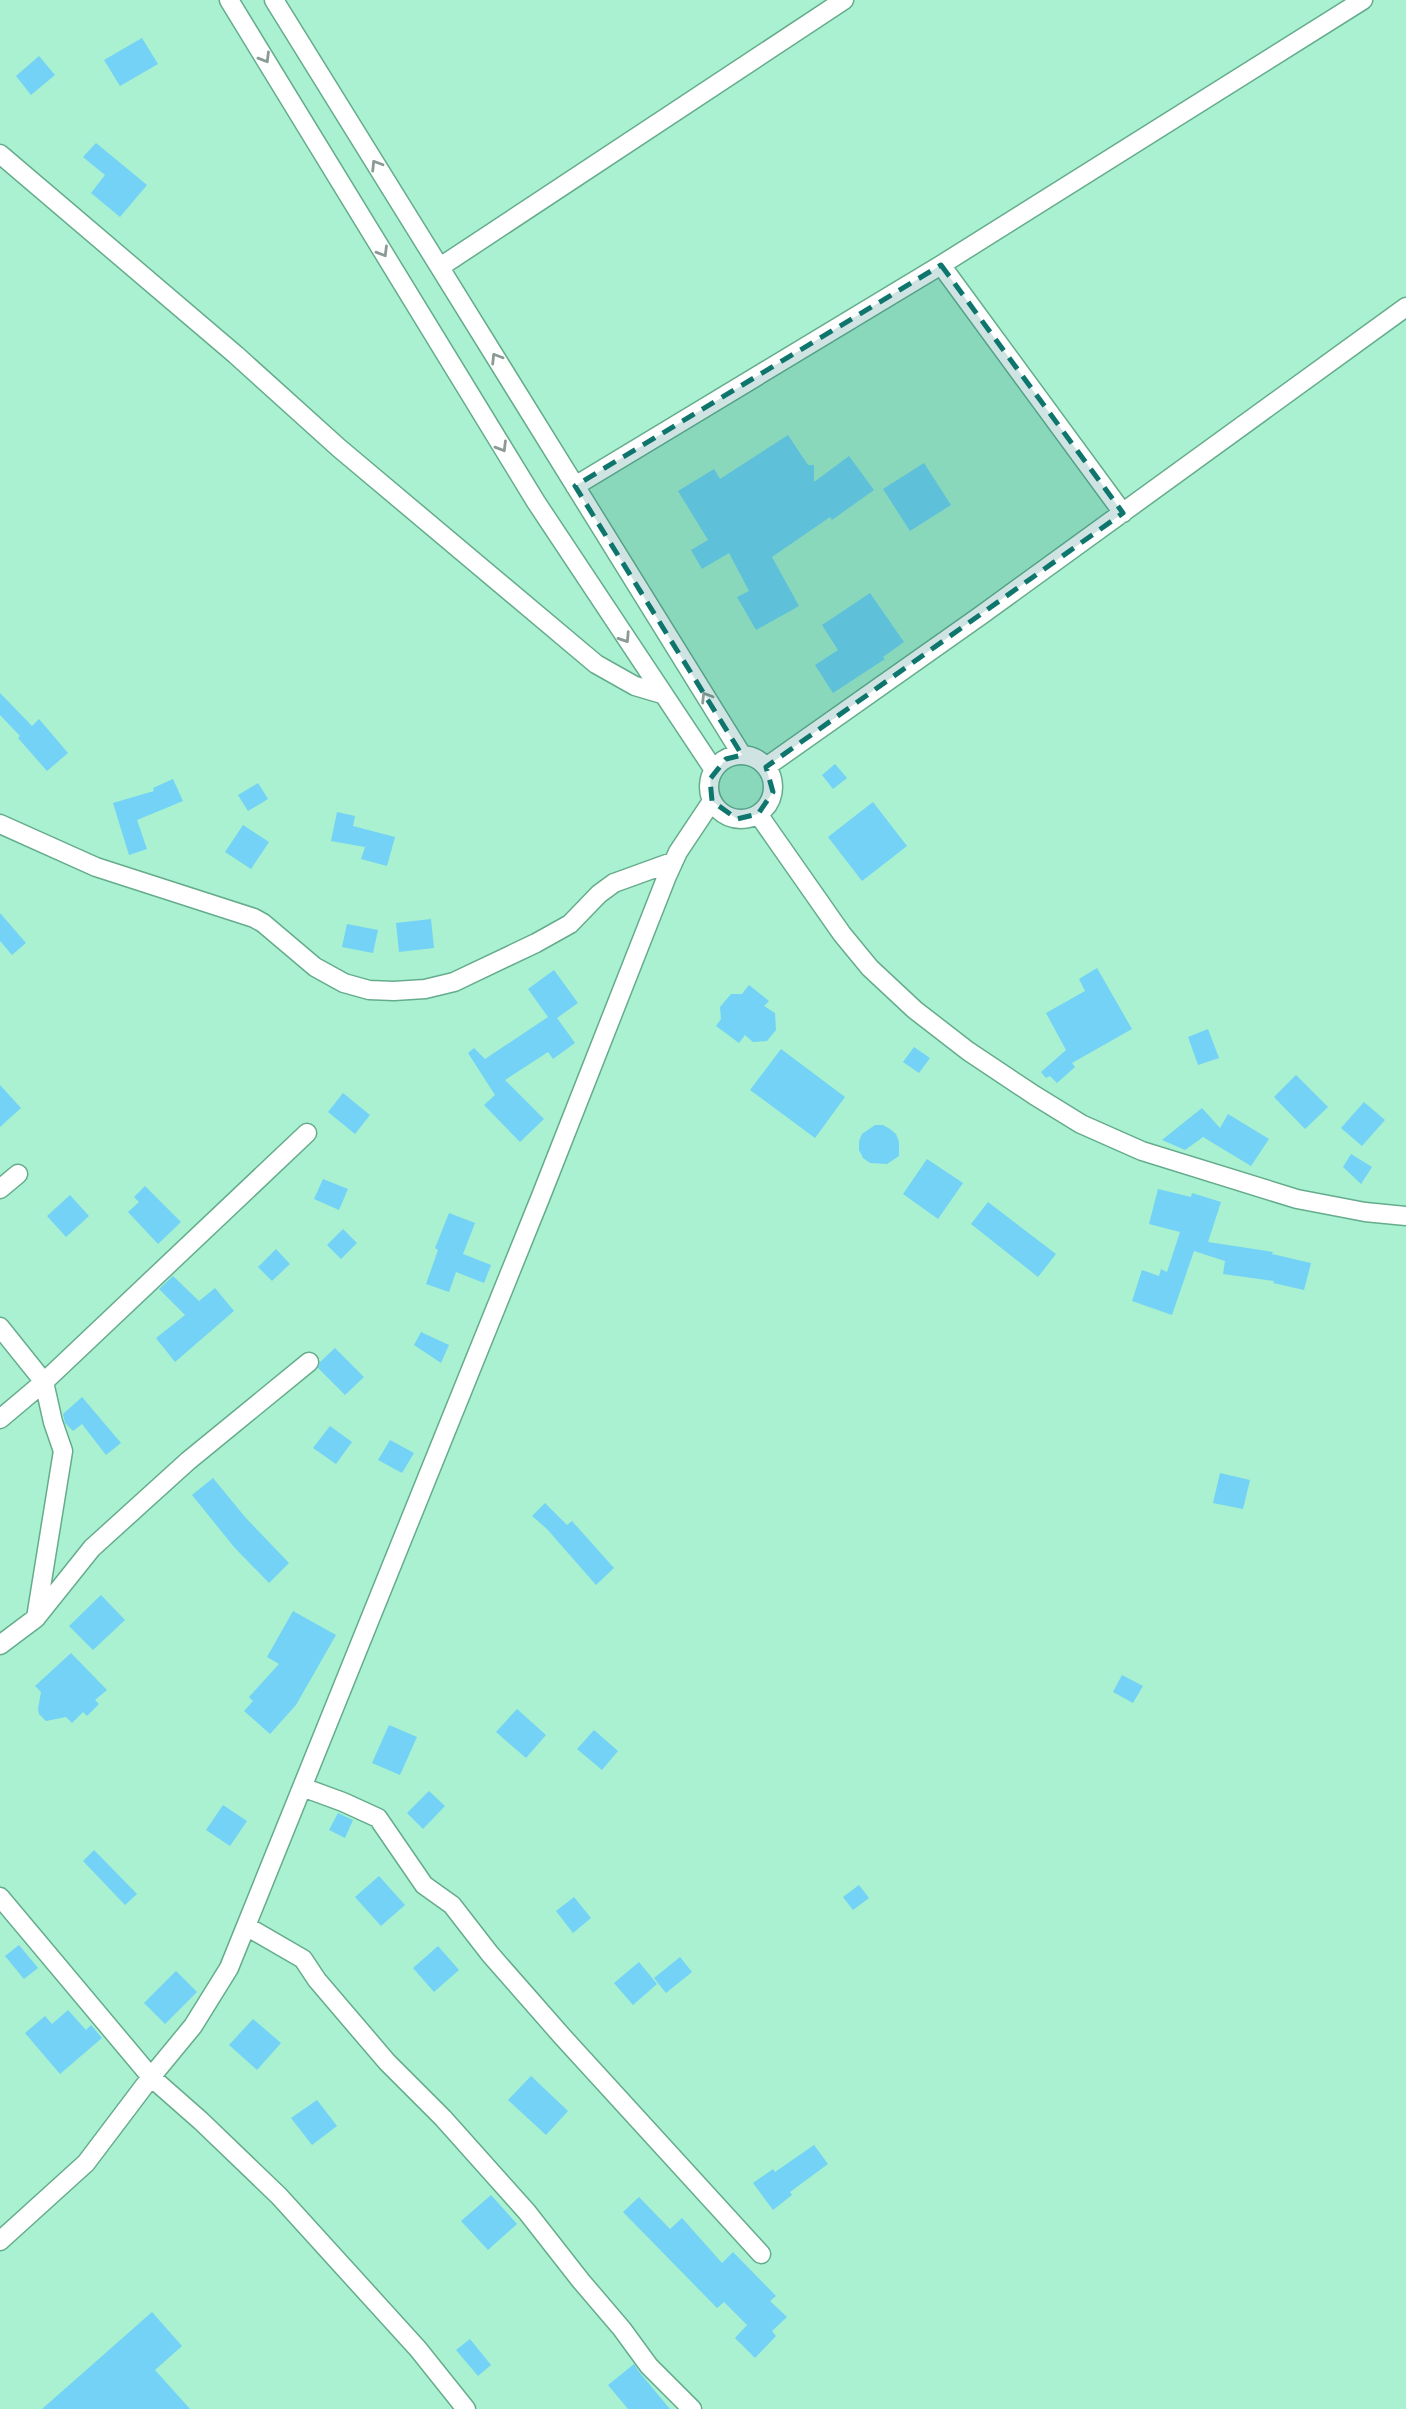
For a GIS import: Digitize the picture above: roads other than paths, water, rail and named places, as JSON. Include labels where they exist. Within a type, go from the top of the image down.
[{"type":"street","points":[[229,0],[536,502],[714,769]]},
{"type":"street","points":[[274,0],[742,755]]},
{"type":"street","points":[[440,267],[844,0]]},
{"type":"street","points":[[575,486],[941,265],[1363,0]]},
{"type":"street","points":[[0,154],[236,355],[339,449],[596,664],[635,686],[662,694]]},
{"type":"street","points":[[941,265],[1123,513]]},
{"type":"street","points":[[766,767],[1123,513],[1406,307]]},
{"type":"street","points":[[742,755],[755,758],[766,767],[772,778],[773,792],[768,804],[758,814],[737,819],[727,816],[712,801],[709,790],[714,769],[726,759],[742,755]]},
{"type":"street","points":[[0,2241],[86,2163],[193,2026],[229,1968],[541,1196],[672,862],[712,801]]},
{"type":"street","points":[[758,814],[842,934],[870,968],[915,1010],[968,1051],[1034,1095],[1081,1124],[1142,1151],[1297,1199],[1365,1212],[1406,1216]]},
{"type":"street","points":[[0,824],[96,867],[254,918],[316,967],[344,983],[369,990],[425,989],[454,982],[570,924],[599,894],[614,883],[672,862]]},
{"type":"street","points":[[0,1419],[44,1382],[306,1133]]},
{"type":"street","points":[[0,1189],[18,1174]]},
{"type":"street","points":[[0,1326],[44,1382],[52,1422],[63,1451],[36,1618]]},
{"type":"street","points":[[0,1645],[36,1618],[92,1548],[188,1461],[309,1362]]},
{"type":"street","points":[[302,1787],[378,1818],[424,1885],[452,1905],[490,1954],[761,2254]]},
{"type":"street","points":[[0,1897],[151,2077],[201,2120],[279,2196],[418,2349],[466,2409]]},
{"type":"street","points":[[246,1926],[303,1959],[317,1980],[387,2062],[443,2118],[527,2211],[649,2366],[692,2409]]}]
